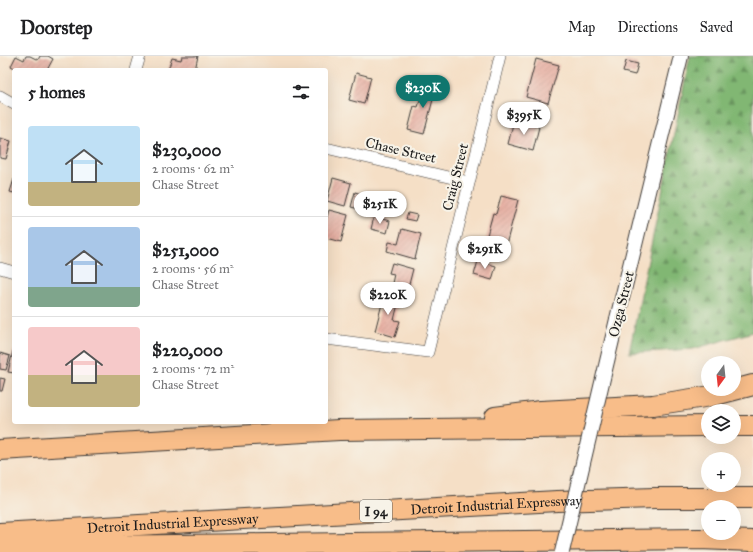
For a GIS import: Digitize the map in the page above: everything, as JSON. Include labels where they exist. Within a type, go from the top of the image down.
[{"type":"highway","points":[[415,429],[541,411],[653,405],[711,396],[753,385]]},
{"type":"highway","points":[[0,450],[339,430],[701,426]]},
{"type":"highway","points":[[741,426],[753,426]]},
{"type":"highway","name":"Detroit Industrial Expressway","points":[[0,533],[557,501],[663,498],[753,498]]},
{"type":"highway","points":[[0,547],[699,539],[753,541]]},
{"type":"highway","points":[[538,541],[615,549],[691,552]]},
{"type":"street","points":[[137,68],[140,56]]},
{"type":"street","name":"Craig Street","points":[[328,339],[428,352],[500,56]]},
{"type":"street","name":"Ozga Street","points":[[562,552],[680,56]]},
{"type":"street","points":[[0,96],[12,103]]},
{"type":"street","name":"Chase Street","points":[[328,148],[469,182]]},
{"type":"street","points":[[0,268],[12,271]]},
{"type":"green space","points":[[690,56],[753,56],[753,332],[693,349],[629,353]]},
{"type":"building","points":[[16,56],[24,60],[26,56],[30,56],[38,60],[40,56],[48,56],[53,59],[48,68],[14,68],[11,66]]},
{"type":"building","points":[[182,56],[198,56],[195,68],[169,68],[172,58],[181,60]]},
{"type":"building","points":[[536,59],[559,65],[548,103],[526,97]]},
{"type":"building","points":[[626,61],[638,64],[635,75],[623,72]]},
{"type":"building","points":[[356,73],[371,77],[364,104],[349,100]]},
{"type":"building","points":[[426,81],[437,84],[424,134],[408,130],[414,106],[418,107]]},
{"type":"building","points":[[514,120],[539,127],[533,151],[508,144]]},
{"type":"building","points":[[0,138],[11,141],[6,159],[0,158]]},
{"type":"building","points":[[333,178],[351,183],[345,206],[328,201]]},
{"type":"building","points":[[355,192],[371,197],[367,211],[351,207]]},
{"type":"building","points":[[501,196],[518,200],[503,256],[483,250],[493,213],[496,214]]},
{"type":"building","points":[[329,210],[348,215],[341,242],[328,239]]},
{"type":"building","points":[[408,213],[417,215],[415,221],[406,219]]},
{"type":"building","points":[[374,217],[390,221],[387,233],[371,229]]},
{"type":"building","points":[[402,229],[421,234],[415,259],[387,251],[389,242],[398,244]]},
{"type":"building","points":[[478,261],[496,266],[492,280],[474,275]]},
{"type":"building","points":[[392,263],[413,269],[407,292],[391,288],[394,274],[389,273]]},
{"type":"building","points":[[385,292],[400,296],[394,320],[400,321],[395,337],[375,331]]},
{"type":"building","points":[[0,353],[10,356],[6,370],[0,369]]},
{"type":"building","points":[[12,355],[12,373],[8,372]]},
{"type":"building","points":[[0,378],[5,379],[2,391],[0,391]]}]
